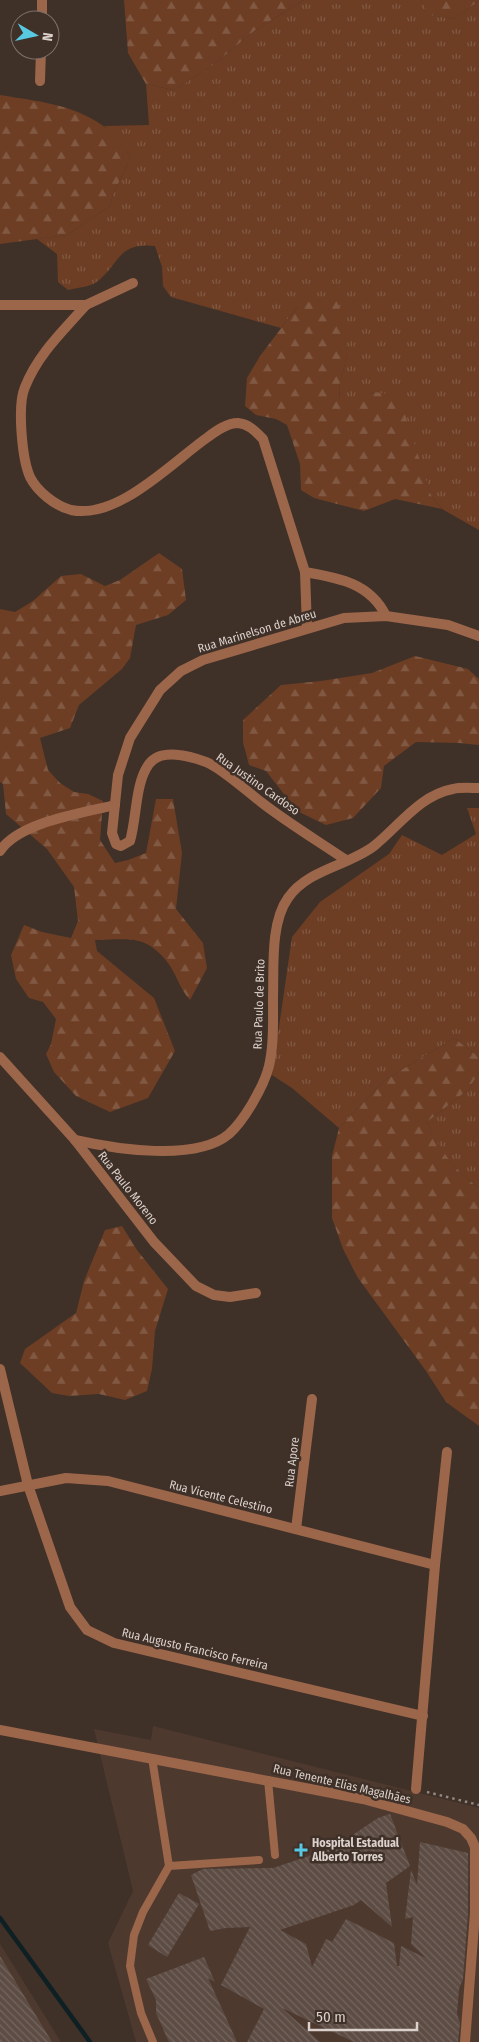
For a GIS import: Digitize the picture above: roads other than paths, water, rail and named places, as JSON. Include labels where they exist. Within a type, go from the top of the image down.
[{"type":"street","points":[[40,81],[41,60]]},
{"type":"street","points":[[133,283],[86,305],[41,355],[24,389],[20,432],[30,477],[48,499],[71,510],[98,509],[138,492],[192,447],[222,427],[238,423],[253,428],[263,439],[305,572],[307,628]]},
{"type":"street","points":[[0,305],[86,305]]},
{"type":"street","points":[[305,572],[352,583],[370,594],[386,616]]},
{"type":"street","name":"Rua Marinelson de Abreu","points":[[121,846],[116,844],[112,833],[118,775],[130,738],[160,690],[181,671],[203,660],[344,618],[386,616],[448,625],[479,636]]},
{"type":"street","name":"Rua Justino Cardoso","points":[[121,846],[130,841],[135,824],[140,779],[150,762],[160,756],[177,754],[207,762],[264,805],[346,860]]},
{"type":"street","points":[[346,860],[368,850],[390,834],[418,806],[436,794],[454,788],[479,788]]},
{"type":"street","points":[[0,851],[4,844],[19,834],[49,822],[115,805]]},
{"type":"street","name":"Rua Paulo de Brito","points":[[75,1140],[107,1148],[182,1150],[210,1145],[229,1134],[259,1092],[269,1066],[273,1029],[274,953],[279,920],[288,898],[309,878],[346,860]]},
{"type":"street","name":"Rua Paulo Moreno","points":[[0,1057],[75,1140],[154,1242],[196,1286],[214,1295],[230,1297],[256,1293]]},
{"type":"street","name":"Rua Augusto Francisco Ferreira","points":[[0,1369],[28,1484],[70,1607],[87,1630],[114,1643],[423,1716]]},
{"type":"street","name":"Rua Apore","points":[[296,1529],[312,1398]]},
{"type":"street","name":"Rua Tenente Elias Magalhães","points":[[416,1789],[435,1565],[447,1452]]},
{"type":"street","name":"Rua Vicente Celestino","points":[[0,1492],[28,1484],[66,1478],[108,1481],[435,1565]]},
{"type":"street","name":"Rua Tenente Elias Magalhães","points":[[0,1730],[363,1799],[447,1822],[463,1829],[471,1838],[474,1847],[475,1913],[466,2042]]},
{"type":"lane","points":[[152,1758],[170,1866],[143,1912],[134,1936],[130,1966],[141,2013],[153,2042]]},
{"type":"lane","points":[[268,1780],[275,1855]]},
{"type":"lane","points":[[170,1866],[259,1860]]},
{"type":"waterway","points":[[0,1918],[90,2042]]},
{"type":"place","name":"Hospital Estadual Alberto Torres","points":[[301,1850]]}]
